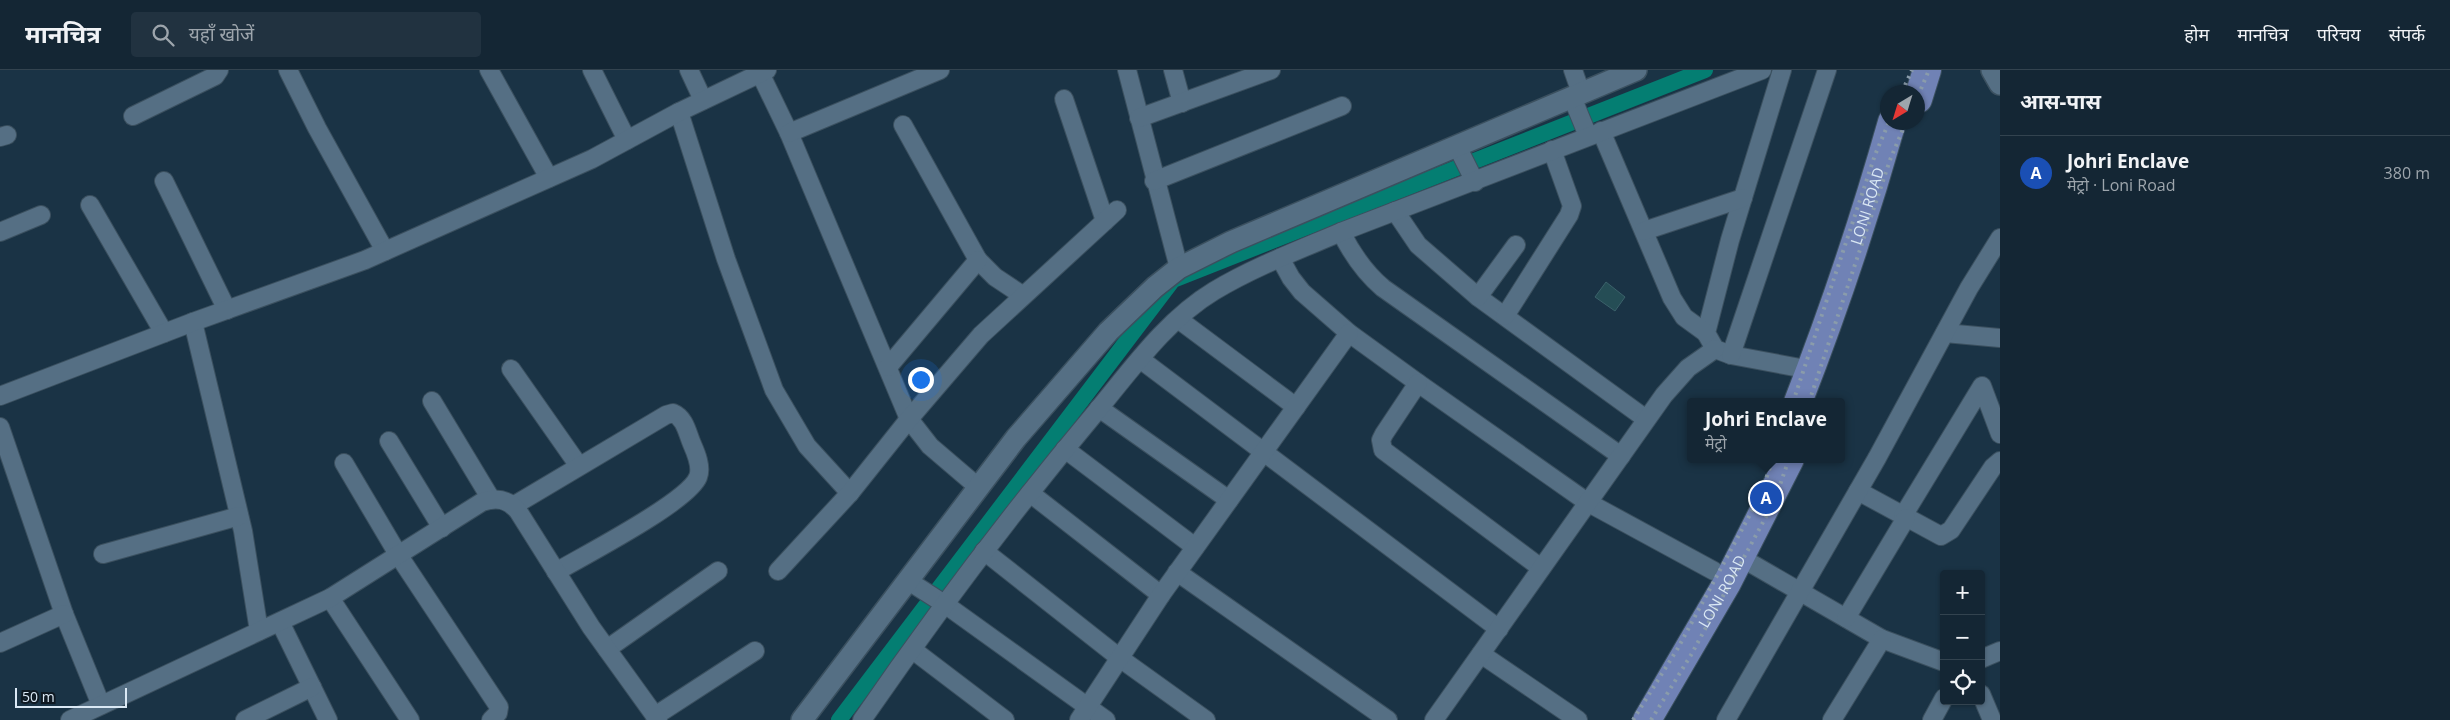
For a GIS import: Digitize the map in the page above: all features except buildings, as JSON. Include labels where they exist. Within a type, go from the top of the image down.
[{"type":"highway","points":[[1903,85],[1907,70]]},
{"type":"highway","points":[[1922,85],[1927,70]]},
{"type":"highway","name":"LONI ROAD","points":[[1817,398],[1857,287],[1889,162],[1891,130]]},
{"type":"highway","name":"LONI ROAD","points":[[1800,398],[1889,162],[1906,130]]},
{"type":"highway","name":"LONI ROAD","points":[[1630,720],[1714,571],[1770,463]]},
{"type":"highway","name":"LONI ROAD","points":[[1647,720],[1740,557],[1788,463]]},
{"type":"street","points":[[133,116],[216,76],[219,70]]},
{"type":"street","points":[[288,70],[317,128],[385,251]]},
{"type":"street","points":[[489,70],[548,178]]},
{"type":"street","points":[[592,70],[627,140]]},
{"type":"street","points":[[689,70],[703,100]]},
{"type":"street","points":[[789,134],[940,70]]},
{"type":"street","points":[[1127,70],[1154,181],[1179,268]]},
{"type":"street","points":[[1172,70],[1182,104]]},
{"type":"street","points":[[1139,118],[1182,104],[1271,70]]},
{"type":"street","points":[[1573,70],[1584,116],[1644,231],[1677,307],[1684,317],[1706,333],[1715,349],[1731,355],[1810,370]]},
{"type":"street","points":[[869,718],[913,650],[940,601],[984,551],[1140,359],[1178,319],[1214,291],[1280,258],[1395,211],[1466,164],[1552,150],[1584,116],[1636,70]]},
{"type":"street","points":[[802,720],[913,584],[978,487],[1016,438],[1108,332],[1154,288],[1179,268],[1230,242],[1466,164],[1584,116],[1762,70]]},
{"type":"street","points":[[1706,333],[1743,198],[1782,70]]},
{"type":"street","points":[[1731,355],[1827,70]]},
{"type":"street","points":[[1992,70],[2000,84]]},
{"type":"street","points":[[0,396],[385,251],[548,178],[763,72],[909,419],[930,446],[978,487]]},
{"type":"street","points":[[778,570],[850,493],[909,419],[981,335],[1022,295],[1111,215],[1064,99]]},
{"type":"street","points":[[1154,181],[1342,106]]},
{"type":"street","points":[[679,112],[726,258],[774,390],[807,446],[850,493]]},
{"type":"street","points":[[903,125],[978,260],[995,277],[1022,295]]},
{"type":"street","points":[[1505,316],[1569,215],[1572,206],[1552,150]]},
{"type":"street","points":[[164,181],[227,310]]},
{"type":"street","points":[[1644,231],[1743,198]]},
{"type":"street","points":[[90,205],[164,333]]},
{"type":"street","points":[[1395,211],[1418,246],[1478,296],[1646,418]]},
{"type":"street","points":[[0,232],[41,215]]},
{"type":"street","points":[[1341,232],[1351,252],[1364,270],[1383,288],[1621,456]]},
{"type":"street","points":[[1726,720],[2000,238]]},
{"type":"street","points":[[1478,296],[1516,246]]},
{"type":"street","points":[[1280,258],[1291,278],[1302,292],[1349,333],[1418,383],[1587,502],[1714,571]]},
{"type":"street","points":[[888,367],[978,260]]},
{"type":"street","points":[[1178,319],[1296,407]]},
{"type":"street","points":[[193,322],[239,516],[259,631]]},
{"type":"street","points":[[1945,332],[2000,338]]},
{"type":"street","points":[[1083,714],[1177,572],[1349,333]]},
{"type":"street","points":[[1434,720],[1646,418],[1688,368],[1715,349]]},
{"type":"street","points":[[1140,359],[1499,629]]},
{"type":"street","points":[[511,369],[579,466]]},
{"type":"street","points":[[1418,383],[1384,434],[1381,445],[1383,450],[1541,568]]},
{"type":"street","points":[[1846,618],[1982,386],[2000,434]]},
{"type":"street","points":[[432,401],[491,499]]},
{"type":"street","points":[[1099,408],[1229,500]]},
{"type":"street","points":[[513,506],[673,412],[683,421],[697,458],[700,472],[695,483],[656,514],[556,572]]},
{"type":"street","points":[[0,427],[64,614],[101,705]]},
{"type":"street","points":[[389,441],[442,528]]},
{"type":"street","points":[[1065,449],[1195,547]]},
{"type":"street","points":[[1858,490],[1933,533],[1941,536],[1946,535],[1993,467],[2000,460]]},
{"type":"street","points":[[344,463],[399,556],[499,707],[498,713],[491,720]]},
{"type":"street","points":[[1030,494],[1161,595]]},
{"type":"street","points":[[73,719],[330,598],[491,499],[505,500],[513,506],[607,649],[657,718],[755,651]]},
{"type":"street","points":[[103,554],[239,516]]},
{"type":"street","points":[[984,551],[1120,659],[1206,720]]},
{"type":"street","points":[[1740,557],[1882,639],[1940,661]]},
{"type":"street","points":[[607,649],[718,571]]},
{"type":"street","points":[[1177,572],[1388,720]]},
{"type":"street","points":[[913,584],[940,601],[1083,714],[1106,720]]},
{"type":"street","points":[[330,598],[410,720]]},
{"type":"street","points":[[0,643],[64,614]]},
{"type":"street","points":[[280,622],[328,720]]},
{"type":"street","points":[[1832,720],[1882,639]]},
{"type":"street","points":[[913,650],[1005,720]]},
{"type":"street","points":[[1985,657],[2000,650]]},
{"type":"street","points":[[1481,654],[1578,720]]},
{"type":"street","points":[[245,720],[312,688]]},
{"type":"street","points":[[1985,703],[1992,720]]},
{"type":"street","points":[[1932,720],[1940,705]]},
{"type":"waterway","points":[[839,720],[1173,280],[1705,70]]},
{"type":"railway","points":[[1905,85],[1912,70]]},
{"type":"railway","points":[[1923,85],[1929,70]]},
{"type":"railway","points":[[1794,398],[1875,155],[1886,130]]},
{"type":"railway","points":[[1810,398],[1890,160],[1903,130]]},
{"type":"railway","points":[[1633,720],[1678,648],[1760,496],[1772,463]]},
{"type":"railway","points":[[1651,720],[1691,655],[1774,502],[1788,463]]},
{"type":"place","name":"Johri Enclave","points":[[1766,498]]}]
